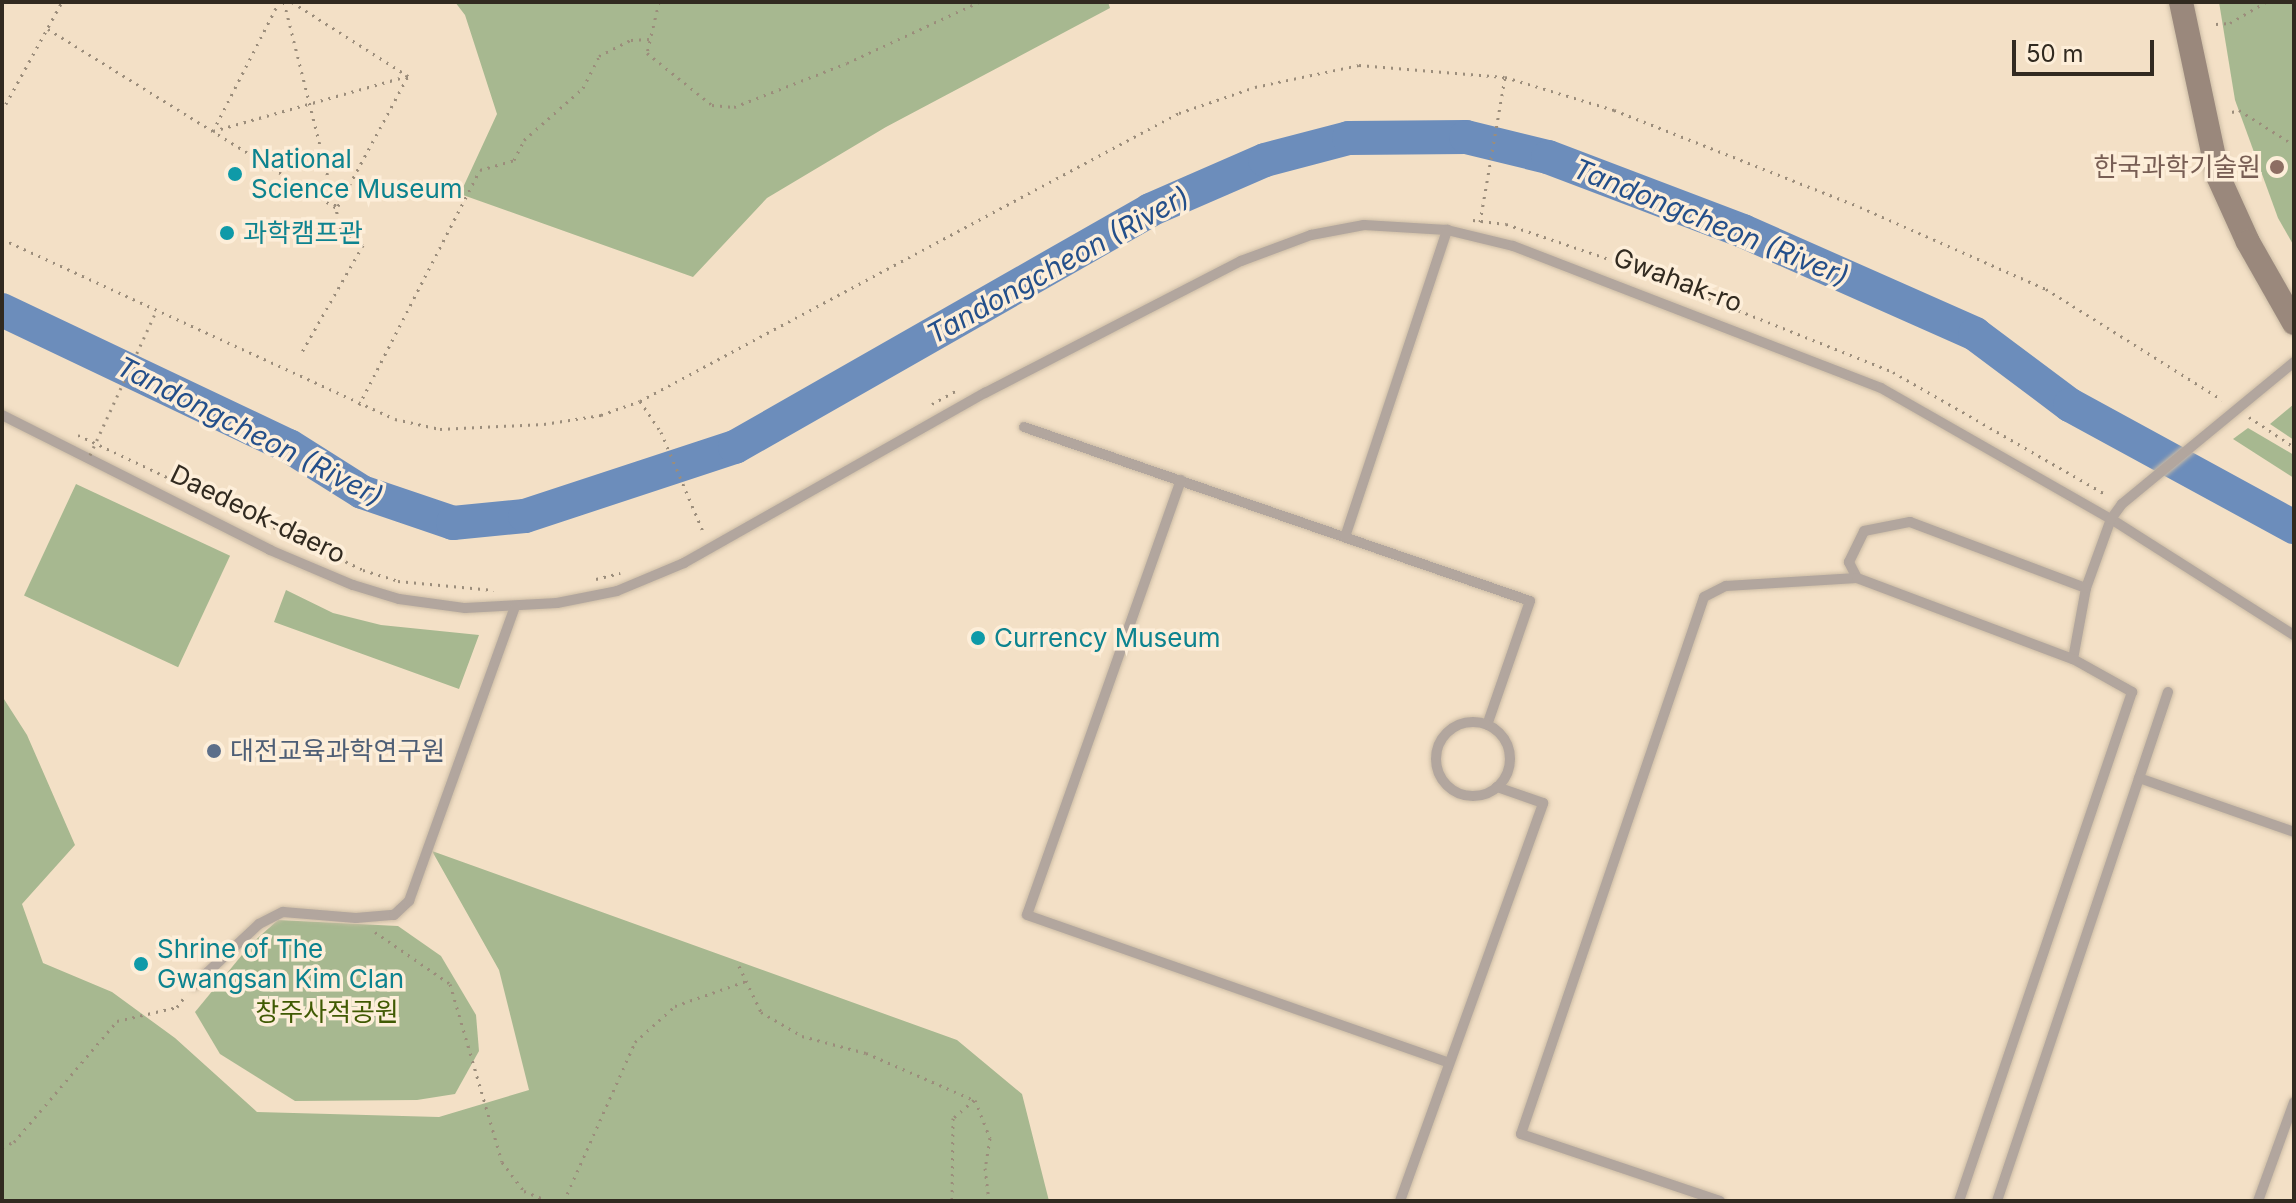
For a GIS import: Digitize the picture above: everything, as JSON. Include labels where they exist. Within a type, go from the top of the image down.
[{"type":"main road","points":[[2181,2],[2218,176],[2294,323]]},
{"type":"lane","name":"Gwahak-ro","points":[[859,466],[985,393],[1161,299],[1311,235],[1364,225],[1447,230],[1513,246],[1881,388],[2111,519],[2294,635]]},
{"type":"lane","points":[[1345,537],[1447,230]]},
{"type":"lane","points":[[2073,659],[2086,588],[2111,519],[2129,495],[2294,362]]},
{"type":"lane","name":"Daedeok-daero","points":[[2,415],[90,455],[270,550],[353,585],[399,599],[465,608],[515,606],[617,591],[684,563],[859,466]]},
{"type":"lane","points":[[1024,427],[1530,601],[1487,725]]},
{"type":"lane","points":[[1181,480],[1027,915],[1449,1063]]},
{"type":"lane","points":[[1857,578],[1849,562],[1864,531],[1910,522],[2086,588]]},
{"type":"lane","points":[[1720,1201],[1521,1134],[1704,597],[1726,586],[1857,578],[2073,659],[2132,692],[1959,1201]]},
{"type":"lane","points":[[194,985],[259,924],[283,912],[356,918],[394,915],[409,901],[515,606]]},
{"type":"lane","points":[[1997,1201],[2168,692]]},
{"type":"lane","points":[[1400,1201],[1543,803],[1497,787],[1474,795],[1462,794],[1442,778],[1437,767],[1440,742],[1448,732],[1470,722],[1487,725],[1502,736],[1510,757],[1497,787]]},
{"type":"lane","points":[[2139,778],[2294,832]]},
{"type":"lane","points":[[2258,1201],[2294,1102]]},
{"type":"path","points":[[2,111],[62,2]]},
{"type":"path","points":[[213,131],[281,2]]},
{"type":"path","points":[[281,2],[311,103],[342,233],[363,245],[302,352]]},
{"type":"path","points":[[292,2],[408,76]]},
{"type":"path","points":[[659,2],[647,53],[712,105],[734,107],[847,63],[979,2]]},
{"type":"path","points":[[2216,24],[2230,23],[2266,2]]},
{"type":"path","points":[[48,29],[337,208]]},
{"type":"path","points":[[359,405],[480,170],[514,160],[524,140],[583,88],[599,56],[631,40],[649,39]]},
{"type":"path","points":[[2,239],[155,314],[359,405],[440,429],[544,424],[601,415],[640,401],[1179,113],[1255,87],[1359,65],[1505,77],[1614,110],[1860,207],[2046,289],[2219,398]]},
{"type":"path","points":[[213,131],[408,76]]},
{"type":"path","points":[[337,208],[408,76]]},
{"type":"path","points":[[1477,237],[1505,77]]},
{"type":"path","points":[[2232,112],[2239,110],[2294,145]]},
{"type":"path","points":[[1466,219],[1506,224],[1612,260],[1893,372],[2105,494]]},
{"type":"path","points":[[90,455],[155,314]]},
{"type":"path","points":[[919,412],[971,383]]},
{"type":"path","points":[[640,401],[661,432],[698,517]]},
{"type":"path","points":[[2259,423],[2294,447]]},
{"type":"path","points":[[69,431],[363,570],[437,587],[508,590]]},
{"type":"path","points":[[693,542],[718,529]]},
{"type":"path","points":[[590,580],[630,570]]},
{"type":"path","points":[[371,930],[450,984],[502,1162],[524,1191],[549,1201]]},
{"type":"path","points":[[739,966],[761,1012],[802,1036],[866,1053],[974,1100],[990,1138],[985,1168],[989,1201]]},
{"type":"path","points":[[564,1201],[635,1042],[675,1006],[746,981]]},
{"type":"path","points":[[2,1147],[14,1142],[117,1021],[177,1007],[194,985]]},
{"type":"path","points":[[952,1201],[953,1118],[974,1100]]},
{"type":"green space","points":[[455,2],[1108,2],[1110,8],[886,127],[767,198],[693,277],[460,194],[497,114],[465,15]]},
{"type":"green space","name":"한국과학기술원","points":[[2219,2],[2294,2],[2294,246],[2278,218],[2235,100]]},
{"type":"green space","points":[[2294,404],[2294,440],[2270,424]]},
{"type":"green space","points":[[2248,428],[2294,455],[2294,478],[2233,439]]},
{"type":"green space","points":[[76,484],[230,556],[178,667],[24,595]]},
{"type":"green space","points":[[286,590],[333,613],[381,625],[479,635],[459,689],[274,622]]},
{"type":"green space","points":[[2,696],[27,735],[75,845],[22,904],[43,963],[112,992],[175,1038],[257,1112],[439,1117],[529,1090],[499,970],[432,851],[957,1040],[1022,1094],[1049,1201],[2,1201]]},
{"type":"green space","name":"창주사적공원","points":[[278,920],[398,926],[441,956],[476,1015],[479,1051],[455,1094],[417,1100],[295,1101],[220,1054],[195,1012],[251,944]]},
{"type":"waterway","name":"Tandongcheon (River)","points":[[2,310],[289,446],[362,492],[453,523],[525,516],[735,447],[1150,210],[1265,160],[1349,138],[1466,137],[1548,157],[1743,231],[1975,334],[2070,405],[2294,527]]},
{"type":"place","name":"한국과학기술원","points":[[2277,167]]},
{"type":"place","name":"National Science Museum","points":[[235,174]]},
{"type":"place","name":"과학캠프관","points":[[227,233]]},
{"type":"place","name":"Currency Museum","points":[[978,638]]},
{"type":"place","name":"대전교육과학연구원","points":[[214,751]]},
{"type":"place","name":"Shrine of The Gwangsan Kim Clan","points":[[141,964]]}]
